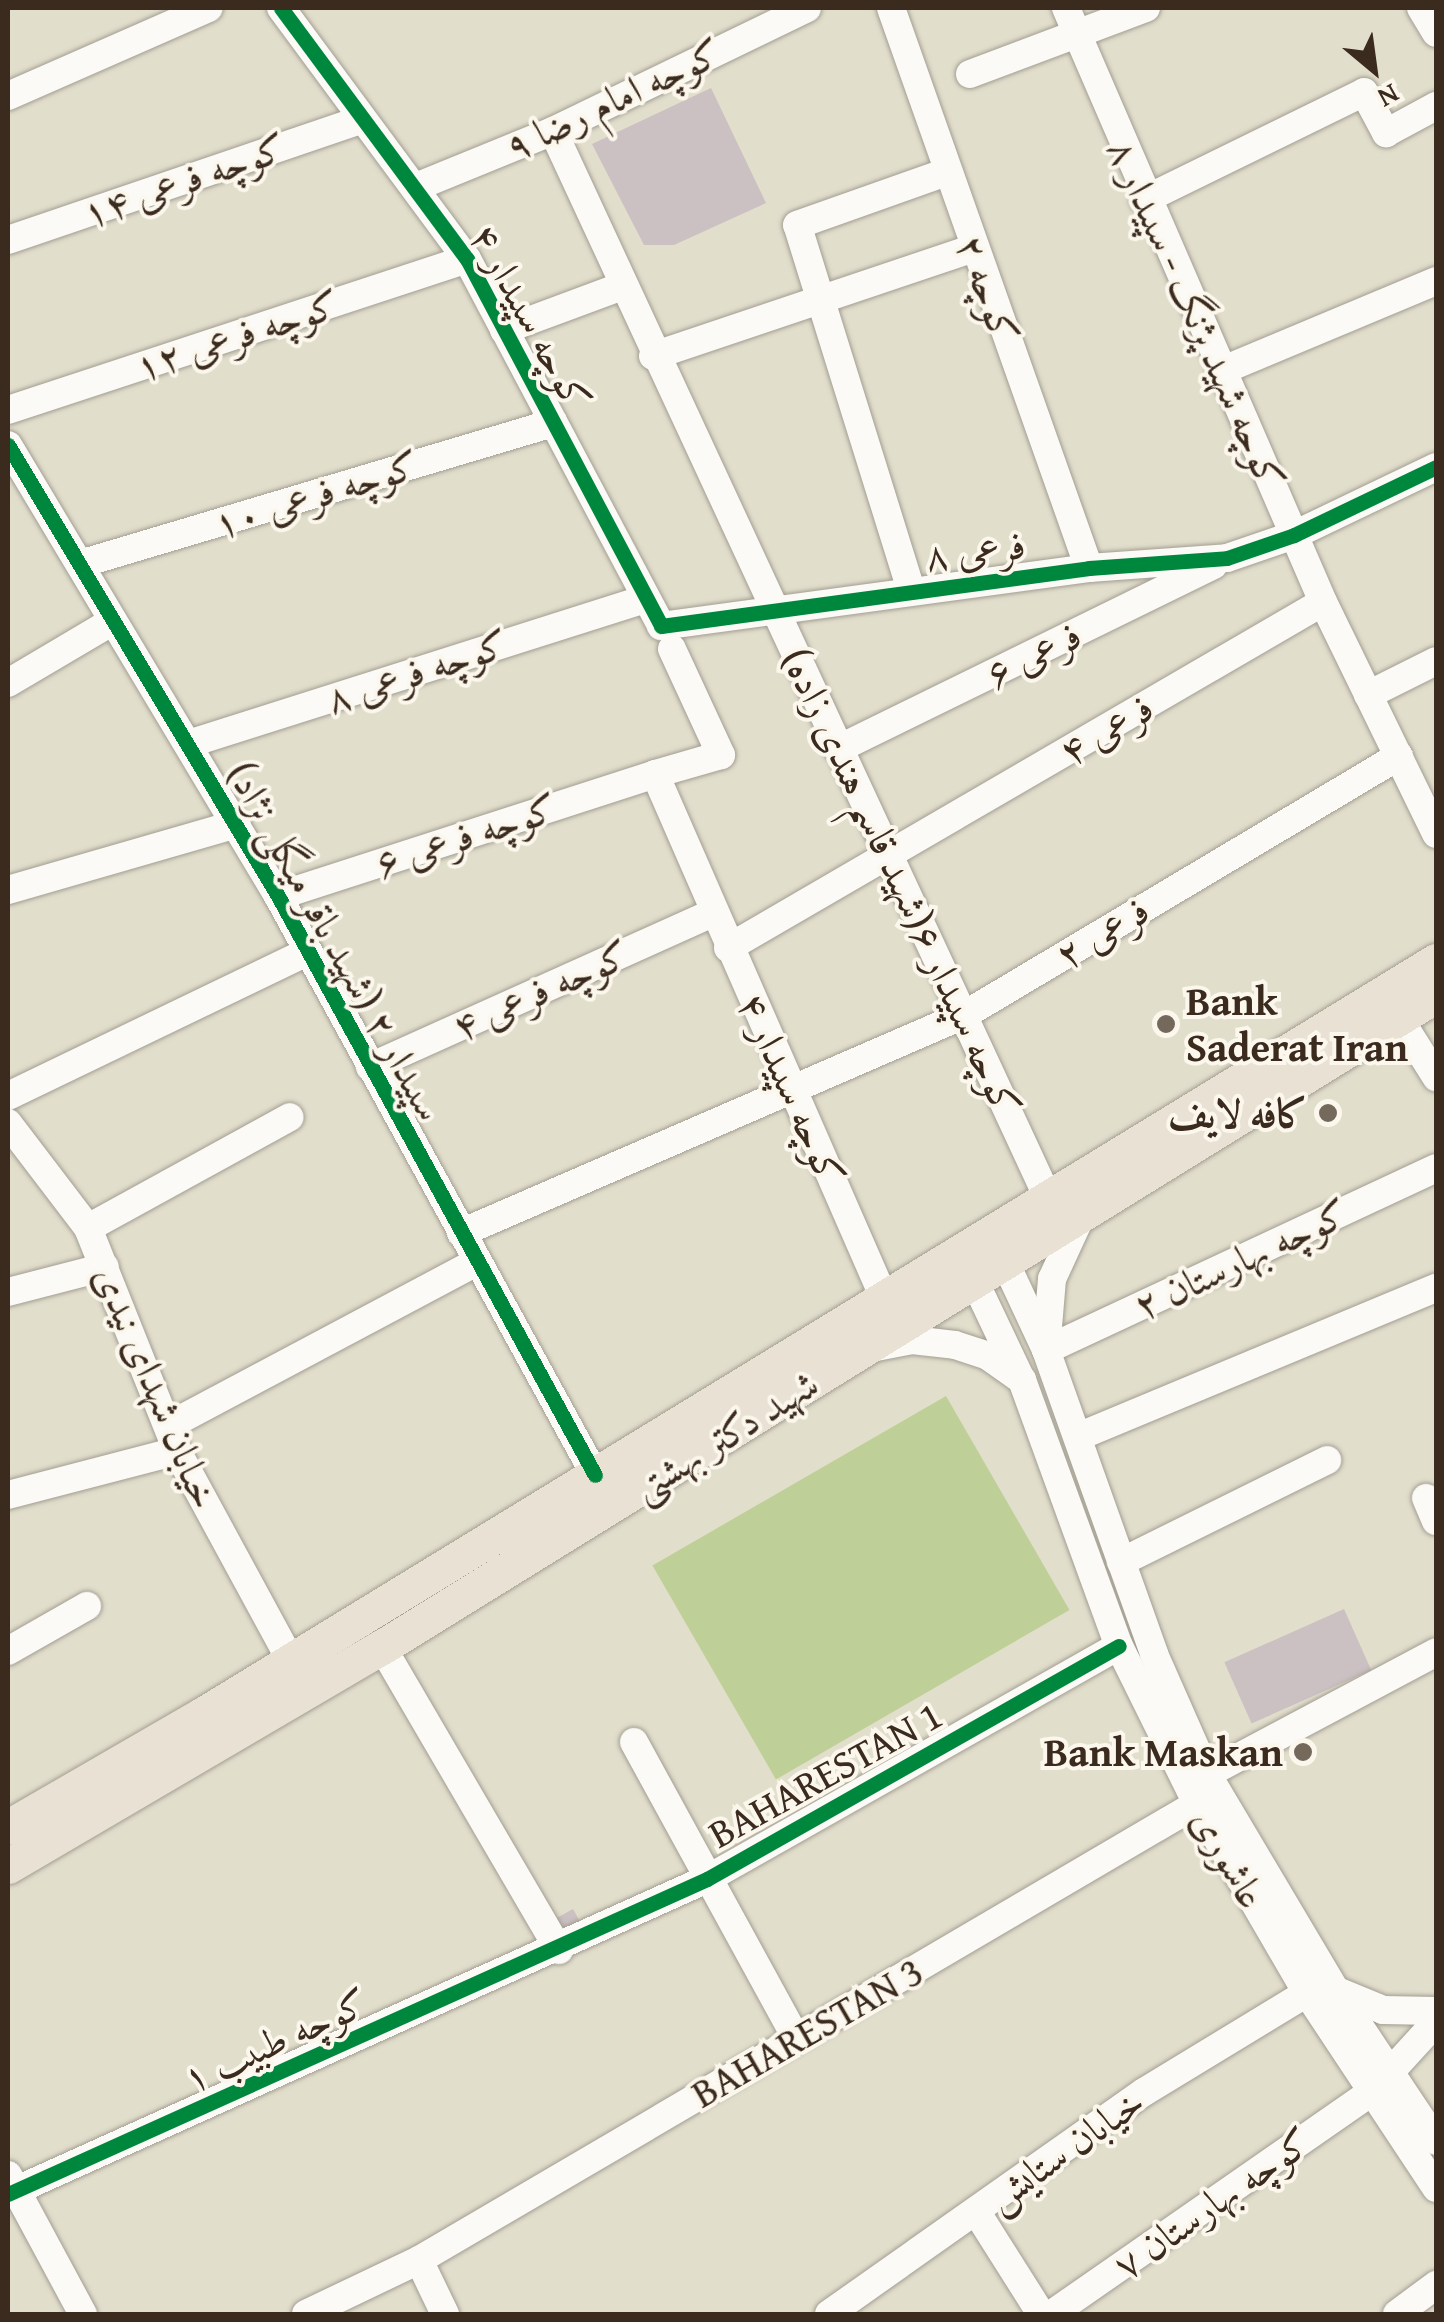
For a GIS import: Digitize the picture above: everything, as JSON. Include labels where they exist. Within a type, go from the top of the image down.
[{"type":"main road","name":"شهید دکتر بهشتی","points":[[8,1827],[290,1662],[1436,962]]},
{"type":"main road","name":"شهید دکتر بهشتی","points":[[8,1866],[382,1647],[1436,995]]},
{"type":"street","points":[[8,96],[208,8]]},
{"type":"street","name":"کوچه سپیدار ۴","points":[[281,8],[467,259],[667,637],[721,755],[655,774],[712,913],[793,1084],[884,1298]]},
{"type":"street","name":"کوچه امام رضا ۹","points":[[416,187],[553,131],[807,8]]},
{"type":"street","name":"کوچه ۲","points":[[892,8],[973,248],[1089,568]]},
{"type":"street","points":[[970,74],[1072,19],[1146,8]]},
{"type":"street","points":[[1421,8],[1436,33]]},
{"type":"street","name":"کوچه شهید پژنگ - سپیدار ۸","points":[[1072,19],[1144,200],[1323,602],[1436,834]]},
{"type":"street","points":[[1144,200],[1364,92],[1386,133],[1436,106]]},
{"type":"street","name":"کوچه فرعی ۱۴","points":[[8,240],[361,120]]},
{"type":"street","name":"کوچه سپیدار ۶(شهید قاسم هندی زاده)","points":[[553,131],[653,356],[779,615],[1048,1198]]},
{"type":"street","points":[[911,590],[797,225],[947,172]]},
{"type":"street","points":[[653,356],[973,248]]},
{"type":"street","name":"کوچه فرعی ۱۲","points":[[8,410],[467,259]]},
{"type":"street","points":[[1221,372],[1436,281]]},
{"type":"street","points":[[504,330],[622,286]]},
{"type":"street","name":"کوچه فرعی ۱۰","points":[[80,564],[553,423]]},
{"type":"street","name":"سپیدار ۲ (شهید باقر میگلی نژاد)","points":[[8,445],[18,481],[80,564],[278,896],[595,1475]]},
{"type":"street","name":"فرعی ۸","points":[[667,637],[911,590],[1089,568],[1228,558],[1294,535],[1436,467]]},
{"type":"street","name":"فرعی ۶","points":[[838,749],[1228,558]]},
{"type":"street","name":"کوچه فرعی ۸","points":[[188,744],[646,598]]},
{"type":"street","name":"فرعی ۴","points":[[890,856],[1323,602]]},
{"type":"street","points":[[8,683],[113,621]]},
{"type":"street","points":[[1368,695],[1436,662]]},
{"type":"street","name":"فرعی ۲","points":[[462,1233],[793,1084],[966,1014],[1399,756]]},
{"type":"street","name":"کوچه فرعی ۶","points":[[278,896],[655,774]]},
{"type":"street","points":[[19,887],[236,824]]},
{"type":"street","points":[[728,948],[890,856]]},
{"type":"street","name":"کوچه فرعی ۴","points":[[370,1067],[712,913]]},
{"type":"street","points":[[8,1096],[307,952]]},
{"type":"street","points":[[1400,1018],[1436,1077]]},
{"type":"street","points":[[88,1228],[290,1118]]},
{"type":"street","name":"خیابان شهدای نیدی","points":[[8,1123],[88,1228],[173,1438],[290,1662]]},
{"type":"street","name":"کوچه بهارستان ۲","points":[[1046,1350],[1436,1168]]},
{"type":"street","name":"عاشوری","points":[[1083,1214],[1052,1279],[1046,1350],[1080,1436],[1121,1562],[1207,1774],[1336,1991],[1436,2188]]},
{"type":"street","points":[[973,1244],[1005,1262],[1046,1350]]},
{"type":"street","points":[[973,1244],[974,1280]]},
{"type":"street","points":[[8,1495],[173,1438],[311,1350],[476,1262]]},
{"type":"street","points":[[8,1292],[105,1267]]},
{"type":"street","name":"عاشوری","points":[[974,1280],[1027,1392],[1119,1646],[1197,1804],[1307,1993],[1436,2141]]},
{"type":"street","points":[[1080,1436],[1436,1288]]},
{"type":"street","points":[[864,1349],[912,1340],[955,1345],[988,1356],[1027,1392],[1063,1391]]},
{"type":"street","points":[[1121,1562],[1327,1460]]},
{"type":"street","points":[[8,1651],[87,1606]]},
{"type":"street","name":"BAHARESTAN 1","points":[[559,1950],[707,1878],[1119,1646]]},
{"type":"street","points":[[382,1647],[559,1950]]},
{"type":"street","points":[[1207,1774],[1436,1652]]},
{"type":"street","points":[[634,1742],[796,2038]]},
{"type":"street","name":"BAHARESTAN 3","points":[[306,2314],[419,2260],[1197,1804]]},
{"type":"street","name":"کوچه طبیب ۱","points":[[11,2186],[559,1950]]},
{"type":"street","points":[[1336,1991],[1382,2010],[1436,2011]]},
{"type":"street","name":"خیابان ستایش","points":[[829,2314],[1144,2092],[1307,1993]]},
{"type":"street","name":"کوچه بهارستان ۷","points":[[1052,2314],[1380,2081],[1436,2022]]},
{"type":"street","points":[[11,2186],[82,2314]]},
{"type":"street","points":[[976,2211],[1041,2314]]},
{"type":"street","points":[[419,2260],[445,2314]]},
{"type":"street","points":[[1397,2314],[1436,2285]]},
{"type":"green space","points":[[946,1396],[1070,1610],[776,1779],[652,1566]]},
{"type":"building","points":[[711,88],[766,203],[674,245],[644,245],[592,144]]},
{"type":"building","points":[[1344,1609],[1371,1670],[1252,1723],[1224,1662]]},
{"type":"building","points":[[573,1909],[584,1929],[558,1944],[547,1924]]},
{"type":"cycle path","points":[[281,8],[467,259],[661,626],[1089,568],[1227,558],[1294,535],[1436,467]]},
{"type":"cycle path","points":[[8,445],[278,896],[595,1475]]},
{"type":"cycle path","points":[[8,2194],[707,1879],[1119,1646]]},
{"type":"place","name":"Bank Saderat Iran","points":[[1166,1024]]},
{"type":"place","name":"کافه لایف","points":[[1328,1113]]},
{"type":"place","name":"Bank Maskan","points":[[1303,1752]]}]
